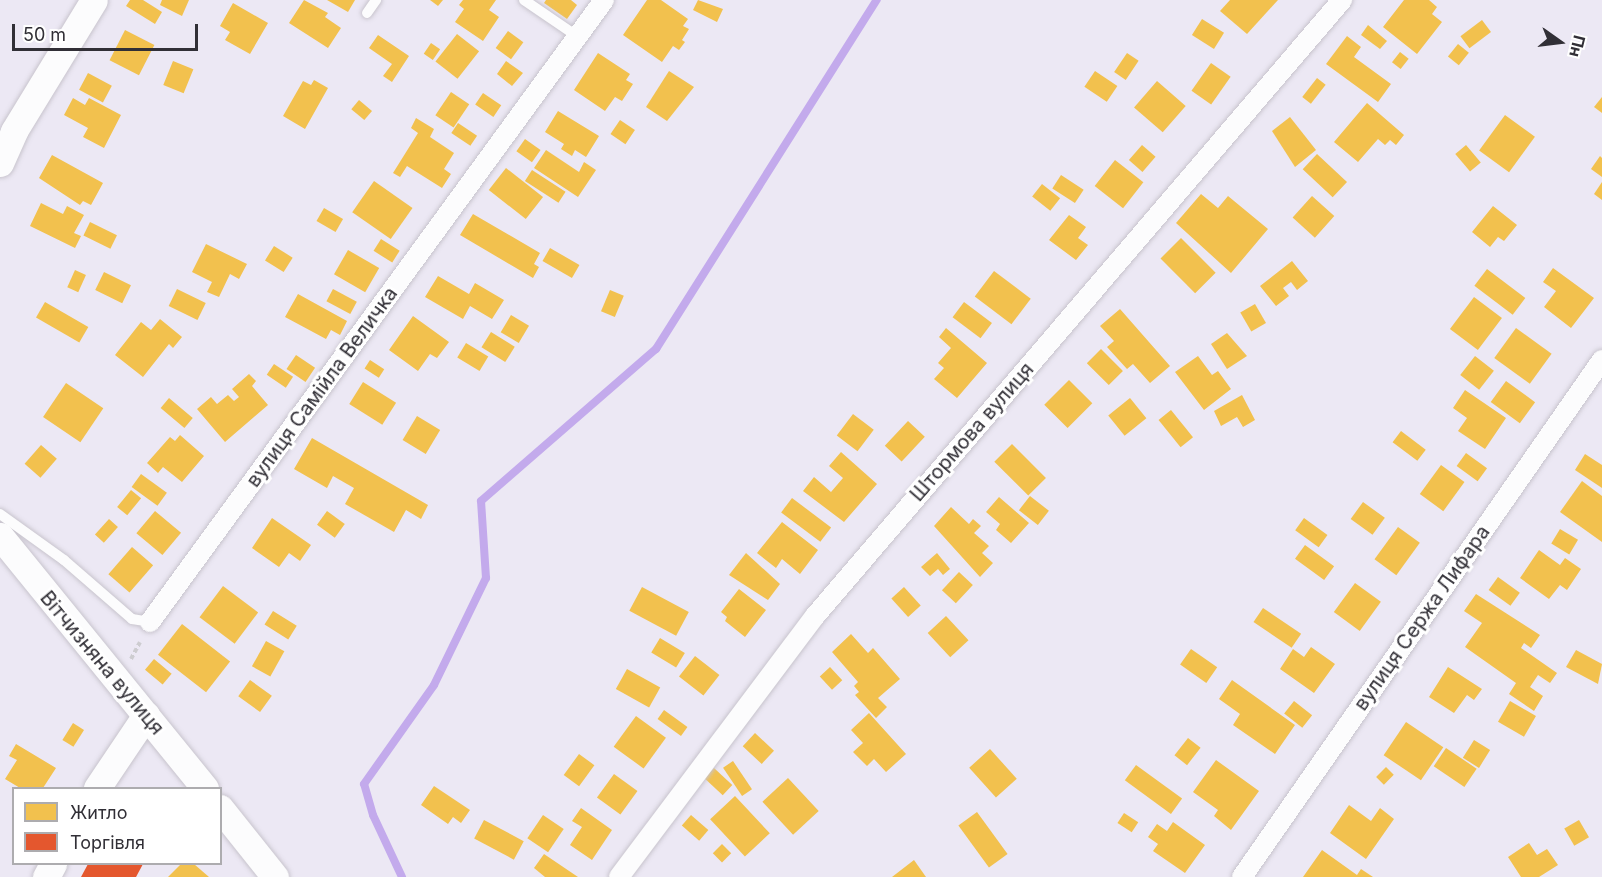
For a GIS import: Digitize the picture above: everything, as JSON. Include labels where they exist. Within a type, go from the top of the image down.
[{"type":"street","points":[[0,163],[14,131],[94,0]]},
{"type":"street","name":"вулиця Самійла Величка","points":[[150,622],[604,0]]},
{"type":"street","name":"Штормова вулиця","points":[[619,877],[815,616],[1342,0]]},
{"type":"street","name":"вулиця Сержа Лифара","points":[[1242,877],[1602,360]]},
{"type":"street","name":"Вітчизняна вулиця","points":[[0,536],[203,787]]},
{"type":"street","points":[[99,787],[146,715]]},
{"type":"street","points":[[222,811],[275,877]]},
{"type":"lane","points":[[367,13],[376,0]]},
{"type":"lane","points":[[524,0],[578,37]]},
{"type":"lane","points":[[0,513],[64,560],[132,619],[150,622]]},
{"type":"path","points":[[126,669],[150,622]]},
{"type":"building: Житло","points":[[130,0],[143,0],[162,12],[155,24],[126,6]]},
{"type":"building: Житло","points":[[162,0],[189,0],[182,16],[160,5]]},
{"type":"building: Житло","points":[[304,0],[328,13],[325,17],[341,28],[328,48],[289,23]]},
{"type":"building: Житло","points":[[327,0],[355,0],[348,12]]},
{"type":"building: Житло","points":[[430,0],[443,0],[438,6]]},
{"type":"building: Житло","points":[[463,0],[496,0],[489,10],[499,17],[483,41],[455,22],[464,9],[459,5]]},
{"type":"building: Житло","points":[[546,0],[571,0],[577,5],[567,19],[544,3]]},
{"type":"building: Житло","points":[[647,0],[661,0],[688,19],[683,26],[689,29],[682,40],[685,42],[679,50],[673,46],[662,62],[623,35]]},
{"type":"building: Житло","points":[[698,0],[723,9],[717,22],[693,10]]},
{"type":"building: Житло","points":[[1230,0],[1278,0],[1247,34],[1220,11]]},
{"type":"building: Житло","points":[[1404,0],[1429,0],[1437,7],[1432,14],[1442,22],[1417,54],[1383,27]]},
{"type":"building: Житло","points":[[233,3],[268,23],[250,54],[225,40],[230,32],[220,26]]},
{"type":"building: Житло","points":[[1202,19],[1224,33],[1214,49],[1192,35]]},
{"type":"building: Житло","points":[[1482,20],[1491,32],[1469,48],[1460,36]]},
{"type":"building: Житло","points":[[1368,25],[1387,41],[1380,49],[1361,35]]},
{"type":"building: Житло","points":[[125,30],[154,45],[139,75],[110,60]]},
{"type":"building: Житло","points":[[508,31],[523,42],[511,59],[496,48]]},
{"type":"building: Житло","points":[[457,34],[479,51],[458,79],[435,62]]},
{"type":"building: Житло","points":[[378,35],[409,56],[392,82],[383,76],[392,64],[369,48]]},
{"type":"building: Житло","points":[[1347,36],[1361,47],[1354,57],[1391,84],[1378,102],[1326,64]]},
{"type":"building: Житло","points":[[431,43],[440,49],[433,60],[424,54]]},
{"type":"building: Житло","points":[[1458,44],[1469,53],[1459,65],[1448,56]]},
{"type":"building: Житло","points":[[1400,52],[1409,59],[1401,69],[1392,62]]},
{"type":"building: Житло","points":[[598,53],[630,74],[626,80],[633,84],[622,101],[615,97],[605,111],[574,90]]},
{"type":"building: Житло","points":[[1127,53],[1139,61],[1126,80],[1114,72]]},
{"type":"building: Житло","points":[[173,61],[193,69],[184,93],[163,85]]},
{"type":"building: Житло","points":[[506,61],[523,73],[512,86],[497,74]]},
{"type":"building: Житло","points":[[1211,63],[1231,77],[1211,105],[1191,91]]},
{"type":"building: Житло","points":[[669,71],[694,87],[667,121],[646,107]]},
{"type":"building: Житло","points":[[1095,71],[1117,86],[1107,102],[1084,87]]},
{"type":"building: Житло","points":[[88,73],[112,86],[103,102],[79,90]]},
{"type":"building: Житло","points":[[1317,78],[1326,85],[1311,104],[1302,97]]},
{"type":"building: Житло","points":[[314,80],[328,88],[305,129],[283,116],[303,81],[311,85]]},
{"type":"building: Житло","points":[[1157,81],[1186,106],[1163,132],[1134,107]]},
{"type":"building: Житло","points":[[451,92],[469,104],[454,128],[435,115]]},
{"type":"building: Житло","points":[[483,93],[501,105],[493,117],[475,105]]},
{"type":"building: Житло","points":[[1602,97],[1602,113],[1594,107]]},
{"type":"building: Житло","points":[[73,98],[85,105],[89,98],[121,115],[104,148],[83,137],[88,128],[64,115]]},
{"type":"building: Житло","points":[[359,100],[372,111],[364,120],[351,109]]},
{"type":"building: Житло","points":[[1367,103],[1404,135],[1396,145],[1390,140],[1385,145],[1378,139],[1358,162],[1334,142]]},
{"type":"building: Житло","points":[[558,111],[599,136],[586,157],[575,150],[572,156],[561,149],[564,144],[545,132]]},
{"type":"building: Житло","points":[[1505,115],[1535,137],[1509,172],[1479,151]]},
{"type":"building: Житло","points":[[1290,117],[1316,150],[1295,167],[1272,131]]},
{"type":"building: Житло","points":[[416,118],[434,129],[430,137],[454,153],[444,169],[451,174],[442,188],[407,166],[400,177],[393,173],[418,133],[411,128]]},
{"type":"building: Житло","points":[[620,120],[635,130],[625,144],[610,134]]},
{"type":"building: Житло","points":[[458,123],[477,136],[470,146],[451,133]]},
{"type":"building: Житло","points":[[525,139],[541,150],[532,162],[516,151]]},
{"type":"building: Житло","points":[[1142,145],[1156,157],[1142,172],[1129,160]]},
{"type":"building: Житло","points":[[1466,145],[1481,163],[1470,172],[1455,154]]},
{"type":"building: Житло","points":[[546,150],[579,172],[584,162],[596,170],[578,197],[534,168]]},
{"type":"building: Житло","points":[[1317,154],[1347,182],[1333,197],[1303,169]]},
{"type":"building: Житло","points":[[52,155],[103,183],[91,205],[83,201],[80,205],[39,178]]},
{"type":"building: Житло","points":[[1600,156],[1602,158],[1602,177],[1591,169]]},
{"type":"building: Житло","points":[[1115,160],[1143,182],[1123,208],[1095,186]]},
{"type":"building: Житло","points":[[506,168],[543,197],[526,219],[489,190]]},
{"type":"building: Житло","points":[[532,170],[566,192],[558,203],[525,181]]},
{"type":"building: Житло","points":[[1061,175],[1084,190],[1075,203],[1052,188]]},
{"type":"building: Житло","points":[[374,181],[413,208],[391,239],[352,212]]},
{"type":"building: Житло","points":[[1602,182],[1602,200],[1594,194]]},
{"type":"building: Житло","points":[[1042,184],[1060,198],[1050,211],[1032,197]]},
{"type":"building: Житло","points":[[1201,194],[1218,208],[1228,196],[1268,229],[1231,273],[1176,223]]},
{"type":"building: Житло","points":[[1312,196],[1334,216],[1315,238],[1293,218]]},
{"type":"building: Житло","points":[[41,203],[63,214],[67,206],[84,215],[74,233],[81,236],[75,248],[30,226]]},
{"type":"building: Житло","points":[[1493,206],[1517,225],[1504,241],[1498,237],[1490,247],[1472,232]]},
{"type":"building: Житло","points":[[324,208],[343,219],[336,232],[316,221]]},
{"type":"building: Житло","points":[[473,214],[540,253],[534,264],[539,267],[533,278],[460,235]]},
{"type":"building: Житло","points":[[1069,215],[1086,227],[1078,238],[1088,245],[1076,260],[1049,240]]},
{"type":"building: Житло","points":[[90,222],[117,235],[110,249],[83,235]]},
{"type":"building: Житло","points":[[1181,238],[1216,273],[1195,293],[1160,259]]},
{"type":"building: Житло","points":[[381,239],[400,251],[392,263],[374,251]]},
{"type":"building: Житло","points":[[206,244],[247,264],[239,279],[230,274],[219,297],[207,292],[212,282],[192,272]]},
{"type":"building: Житло","points":[[274,246],[293,258],[284,272],[265,260]]},
{"type":"building: Житло","points":[[550,248],[579,265],[572,278],[542,261]]},
{"type":"building: Житло","points":[[348,250],[379,268],[365,292],[334,274]]},
{"type":"building: Житло","points":[[1292,261],[1308,281],[1297,290],[1291,282],[1283,288],[1289,296],[1276,306],[1260,286]]},
{"type":"building: Житло","points":[[1553,268],[1594,298],[1571,328],[1544,307],[1556,291],[1543,282]]},
{"type":"building: Житло","points":[[1487,269],[1525,298],[1513,315],[1474,286]]},
{"type":"building: Житло","points":[[75,270],[86,275],[78,292],[67,287]]},
{"type":"building: Житло","points":[[994,271],[1031,299],[1011,324],[975,297]]},
{"type":"building: Житло","points":[[104,272],[131,285],[122,303],[95,290]]},
{"type":"building: Житло","points":[[438,276],[469,294],[475,283],[504,300],[492,319],[470,306],[463,319],[425,297]]},
{"type":"building: Житло","points":[[177,289],[206,303],[197,320],[169,306]]},
{"type":"building: Житло","points":[[333,289],[357,302],[350,314],[326,301]]},
{"type":"building: Житло","points":[[610,290],[624,296],[615,317],[601,311]]},
{"type":"building: Житло","points":[[298,294],[347,321],[340,335],[331,330],[326,339],[285,317]]},
{"type":"building: Житло","points":[[1474,297],[1502,318],[1478,350],[1450,329]]},
{"type":"building: Житло","points":[[45,302],[88,327],[79,343],[36,318]]},
{"type":"building: Житло","points":[[964,302],[992,323],[981,338],[953,317]]},
{"type":"building: Житло","points":[[1255,304],[1266,323],[1251,332],[1240,312]]},
{"type":"building: Житло","points":[[1120,309],[1170,366],[1150,383],[1133,364],[1127,369],[1107,347],[1114,341],[1100,326]]},
{"type":"building: Житло","points":[[511,315],[529,326],[519,343],[501,332]]},
{"type":"building: Житло","points":[[413,316],[449,342],[437,358],[430,354],[418,371],[389,350]]},
{"type":"building: Житло","points":[[160,319],[182,337],[173,348],[169,344],[143,377],[115,355],[141,322],[151,330]]},
{"type":"building: Житло","points":[[946,328],[987,363],[957,398],[934,379],[944,368],[938,363],[951,348],[939,337]]},
{"type":"building: Житло","points":[[1516,328],[1552,354],[1530,384],[1494,358]]},
{"type":"building: Житло","points":[[491,332],[515,347],[505,362],[481,347]]},
{"type":"building: Житло","points":[[1227,333],[1247,356],[1227,369],[1211,344]]},
{"type":"building: Житло","points":[[466,343],[488,356],[480,371],[457,358]]},
{"type":"building: Житло","points":[[1101,349],[1123,371],[1109,385],[1087,363]]},
{"type":"building: Житло","points":[[296,355],[315,368],[306,382],[286,369]]},
{"type":"building: Житло","points":[[1198,356],[1212,375],[1218,371],[1231,389],[1204,410],[1175,372]]},
{"type":"building: Житло","points":[[1475,356],[1494,371],[1479,390],[1460,375]]},
{"type":"building: Житло","points":[[370,360],[384,369],[379,378],[365,368]]},
{"type":"building: Житло","points":[[274,364],[293,377],[286,388],[267,375]]},
{"type":"building: Житло","points":[[249,374],[256,381],[252,386],[268,405],[225,442],[197,409],[211,397],[217,404],[228,395],[234,401],[239,397],[232,389]]},
{"type":"building: Житло","points":[[1069,380],[1092,403],[1068,428],[1044,405]]},
{"type":"building: Житло","points":[[1506,381],[1535,402],[1520,423],[1491,402]]},
{"type":"building: Житло","points":[[363,382],[396,403],[382,425],[349,404]]},
{"type":"building: Житло","points":[[66,383],[103,408],[80,442],[43,417]]},
{"type":"building: Житло","points":[[1465,390],[1506,418],[1485,449],[1458,431],[1467,418],[1453,408]]},
{"type":"building: Житло","points":[[1242,395],[1255,420],[1243,427],[1237,417],[1221,426],[1214,411]]},
{"type":"building: Житло","points":[[169,398],[193,418],[184,428],[161,408]]},
{"type":"building: Житло","points":[[1130,398],[1146,418],[1125,436],[1108,416]]},
{"type":"building: Житло","points":[[1171,410],[1193,437],[1181,447],[1159,420]]},
{"type":"building: Житло","points":[[853,414],[874,430],[858,451],[837,436]]},
{"type":"building: Житло","points":[[417,416],[440,430],[426,454],[403,440]]},
{"type":"building: Житло","points":[[908,421],[925,437],[902,462],[885,446]]},
{"type":"building: Житло","points":[[1401,431],[1426,450],[1417,461],[1393,442]]},
{"type":"building: Житло","points":[[180,435],[204,456],[182,482],[163,467],[158,473],[147,463],[170,437],[175,441]]},
{"type":"building: Житло","points":[[312,438],[428,505],[421,519],[406,510],[394,532],[345,504],[354,488],[333,476],[327,488],[294,469]]},
{"type":"building: Житло","points":[[1012,444],[1046,478],[1028,496],[994,462]]},
{"type":"building: Житло","points":[[41,445],[57,459],[40,478],[25,464]]},
{"type":"building: Житло","points":[[841,452],[877,484],[844,522],[803,491],[814,477],[831,492],[843,478],[829,466]]},
{"type":"building: Житло","points":[[1466,453],[1487,468],[1478,481],[1457,466]]},
{"type":"building: Житло","points":[[1585,454],[1602,465],[1602,488],[1575,470]]},
{"type":"building: Житло","points":[[1441,465],[1464,482],[1443,511],[1420,494]]},
{"type":"building: Житло","points":[[141,474],[167,493],[157,506],[132,487]]},
{"type":"building: Житло","points":[[1582,481],[1602,496],[1602,542],[1560,512]]},
{"type":"building: Житло","points":[[131,490],[141,498],[127,515],[117,507]]},
{"type":"building: Житло","points":[[1030,496],[1049,511],[1038,525],[1019,510]]},
{"type":"building: Житло","points":[[999,497],[1029,523],[1011,543],[996,530],[1000,524],[986,512]]},
{"type":"building: Житло","points":[[792,498],[831,527],[820,542],[781,512]]},
{"type":"building: Житло","points":[[1363,502],[1385,518],[1372,535],[1351,519]]},
{"type":"building: Житло","points":[[951,507],[969,524],[973,519],[981,526],[974,533],[989,546],[982,553],[993,563],[980,577],[934,526]]},
{"type":"building: Житло","points":[[155,511],[181,533],[162,555],[136,533]]},
{"type":"building: Житло","points":[[327,511],[345,524],[335,538],[317,525]]},
{"type":"building: Житло","points":[[272,518],[311,545],[300,561],[289,553],[279,567],[252,548]]},
{"type":"building: Житло","points":[[1304,518],[1327,535],[1319,547],[1295,530]]},
{"type":"building: Житло","points":[[109,519],[118,527],[104,543],[95,535]]},
{"type":"building: Житло","points":[[782,522],[818,550],[800,574],[782,559],[776,568],[757,553]]},
{"type":"building: Житло","points":[[1398,527],[1420,543],[1396,575],[1374,559]]},
{"type":"building: Житло","points":[[1560,529],[1578,540],[1569,554],[1551,544]]},
{"type":"building: Житло","points":[[1305,545],[1334,566],[1324,580],[1295,559]]},
{"type":"building: Житло","points":[[132,547],[153,565],[130,593],[108,574]]},
{"type":"building: Житло","points":[[1539,550],[1560,565],[1565,558],[1581,569],[1567,590],[1560,585],[1549,599],[1520,578]]},
{"type":"building: Житло","points":[[746,553],[780,584],[768,600],[729,575]]},
{"type":"building: Житло","points":[[937,553],[950,569],[943,575],[938,569],[930,576],[921,567]]},
{"type":"building: Житло","points":[[959,572],[973,585],[956,603],[942,590]]},
{"type":"building: Житло","points":[[1498,577],[1520,593],[1510,606],[1489,590]]},
{"type":"building: Житло","points":[[1355,583],[1381,602],[1360,631],[1334,612]]},
{"type":"building: Житло","points":[[223,586],[258,612],[235,644],[200,617]]},
{"type":"building: Житло","points":[[642,587],[689,612],[676,636],[629,611]]},
{"type":"building: Житло","points":[[904,587],[921,606],[908,617],[891,598]]},
{"type":"building: Житло","points":[[739,589],[766,610],[745,637],[725,621],[727,617],[721,612]]},
{"type":"building: Житло","points":[[1476,594],[1540,635],[1531,648],[1524,643],[1521,648],[1557,673],[1550,683],[1538,675],[1530,687],[1543,696],[1534,711],[1509,694],[1516,683],[1465,647],[1482,623],[1464,611]]},
{"type":"building: Житло","points":[[1263,608],[1301,634],[1292,648],[1253,622]]},
{"type":"building: Житло","points":[[273,611],[297,626],[288,639],[265,625]]},
{"type":"building: Житло","points":[[946,616],[969,640],[950,657],[928,633]]},
{"type":"building: Житло","points":[[182,624],[230,662],[206,692],[158,655]]},
{"type":"building: Житло","points":[[851,634],[868,653],[873,648],[900,679],[878,698],[887,707],[876,718],[855,695],[859,692],[854,686],[858,682],[832,652]]},
{"type":"building: Житло","points":[[660,638],[685,653],[676,668],[651,653]]},
{"type":"building: Житло","points":[[266,641],[284,651],[270,677],[252,666]]},
{"type":"building: Житло","points":[[1311,647],[1335,664],[1314,693],[1280,669],[1293,649],[1304,657]]},
{"type":"building: Житло","points":[[1191,649],[1217,667],[1206,683],[1180,665]]},
{"type":"building: Житло","points":[[1576,650],[1602,664],[1598,684],[1566,667]]},
{"type":"building: Житло","points":[[695,656],[719,675],[703,696],[679,676]]},
{"type":"building: Житло","points":[[154,659],[172,674],[163,685],[145,670]]},
{"type":"building: Житло","points":[[830,667],[842,680],[832,690],[820,677]]},
{"type":"building: Житло","points":[[1448,667],[1482,689],[1474,700],[1467,695],[1454,713],[1429,697]]},
{"type":"building: Житло","points":[[627,669],[660,687],[649,708],[616,689]]},
{"type":"building: Житло","points":[[250,680],[272,696],[260,712],[238,696]]},
{"type":"building: Житло","points":[[1232,680],[1295,725],[1275,754],[1233,725],[1240,714],[1219,699]]},
{"type":"building: Житло","points":[[1294,701],[1312,715],[1302,728],[1284,714]]},
{"type":"building: Житло","points":[[1510,701],[1536,716],[1524,737],[1498,722]]},
{"type":"building: Житло","points":[[664,710],[687,727],[681,736],[658,719]]},
{"type":"building: Житло","points":[[869,713],[906,754],[886,772],[874,759],[867,766],[853,752],[863,743],[851,730]]},
{"type":"building: Житло","points":[[636,716],[666,738],[644,768],[614,747]]},
{"type":"building: Житло","points":[[1406,722],[1443,747],[1421,780],[1384,755]]},
{"type":"building: Житло","points":[[73,723],[84,730],[73,747],[62,740]]},
{"type":"building: Житло","points":[[755,733],[774,751],[762,764],[743,746]]},
{"type":"building: Житло","points":[[1188,738],[1201,748],[1187,765],[1174,755]]},
{"type":"building: Житло","points":[[1474,740],[1490,750],[1479,768],[1463,758]]},
{"type":"building: Житло","points":[[16,744],[56,768],[44,787],[18,787],[5,779],[17,760],[9,756]]},
{"type":"building: Житло","points":[[1446,748],[1477,769],[1464,787],[1434,766]]},
{"type":"building: Житло","points":[[990,749],[1017,779],[996,797],[969,768]]},
{"type":"building: Житло","points":[[579,754],[594,765],[579,786],[564,775]]},
{"type":"building: Житло","points":[[1216,760],[1259,791],[1231,830],[1214,816],[1218,810],[1193,792]]},
{"type":"building: Житло","points":[[733,761],[752,789],[742,796],[723,768]]},
{"type":"building: Житло","points":[[1136,765],[1182,799],[1171,814],[1125,780]]},
{"type":"building: Житло","points":[[1386,767],[1394,775],[1384,785],[1376,777]]},
{"type":"building: Житло","points":[[714,768],[732,785],[723,795],[704,778]]},
{"type":"building: Житло","points":[[614,774],[637,791],[620,815],[597,797]]},
{"type":"building: Житло","points":[[788,778],[819,811],[793,835],[762,802]]},
{"type":"building: Житло","points":[[434,786],[470,810],[461,823],[453,817],[448,824],[421,805]]},
{"type":"building: Житло","points":[[735,796],[770,833],[745,856],[710,819]]},
{"type":"building: Житло","points":[[1349,805],[1371,821],[1380,808],[1394,819],[1366,859],[1330,833]]},
{"type":"building: Житло","points":[[581,808],[612,830],[592,860],[570,845],[582,827],[572,821]]},
{"type":"building: Житло","points":[[977,812],[1008,854],[989,868],[958,826]]},
{"type":"building: Житло","points":[[1124,813],[1138,822],[1132,832],[1117,823]]},
{"type":"building: Житло","points":[[543,815],[564,829],[548,852],[527,838]]},
{"type":"building: Житло","points":[[691,815],[708,830],[699,841],[682,826]]},
{"type":"building: Житло","points":[[484,820],[524,841],[514,860],[474,839]]},
{"type":"building: Житло","points":[[1579,820],[1589,837],[1574,846],[1564,828]]},
{"type":"building: Житло","points":[[1173,822],[1205,845],[1185,873],[1153,851],[1158,844],[1148,837],[1157,824],[1167,831]]},
{"type":"building: Житло","points":[[1529,843],[1537,855],[1547,849],[1558,865],[1539,877],[1521,877],[1508,857]]},
{"type":"building: Житло","points":[[722,844],[731,853],[722,862],[713,853]]},
{"type":"building: Житло","points":[[1322,850],[1357,875],[1361,869],[1373,877],[1303,877]]},
{"type":"building: Житло","points":[[544,854],[578,877],[545,877],[534,868]]},
{"type":"building: Житло","points":[[914,860],[926,877],[892,877]]},
{"type":"building: Житло","points":[[180,865],[195,865],[209,877],[168,877]]},
{"type":"building: Торгівля","points":[[87,865],[142,865],[136,877],[81,877]]},
{"type":"waterway","points":[[402,877],[373,815],[364,784],[434,685],[486,578],[481,501],[656,349],[877,0]]}]
